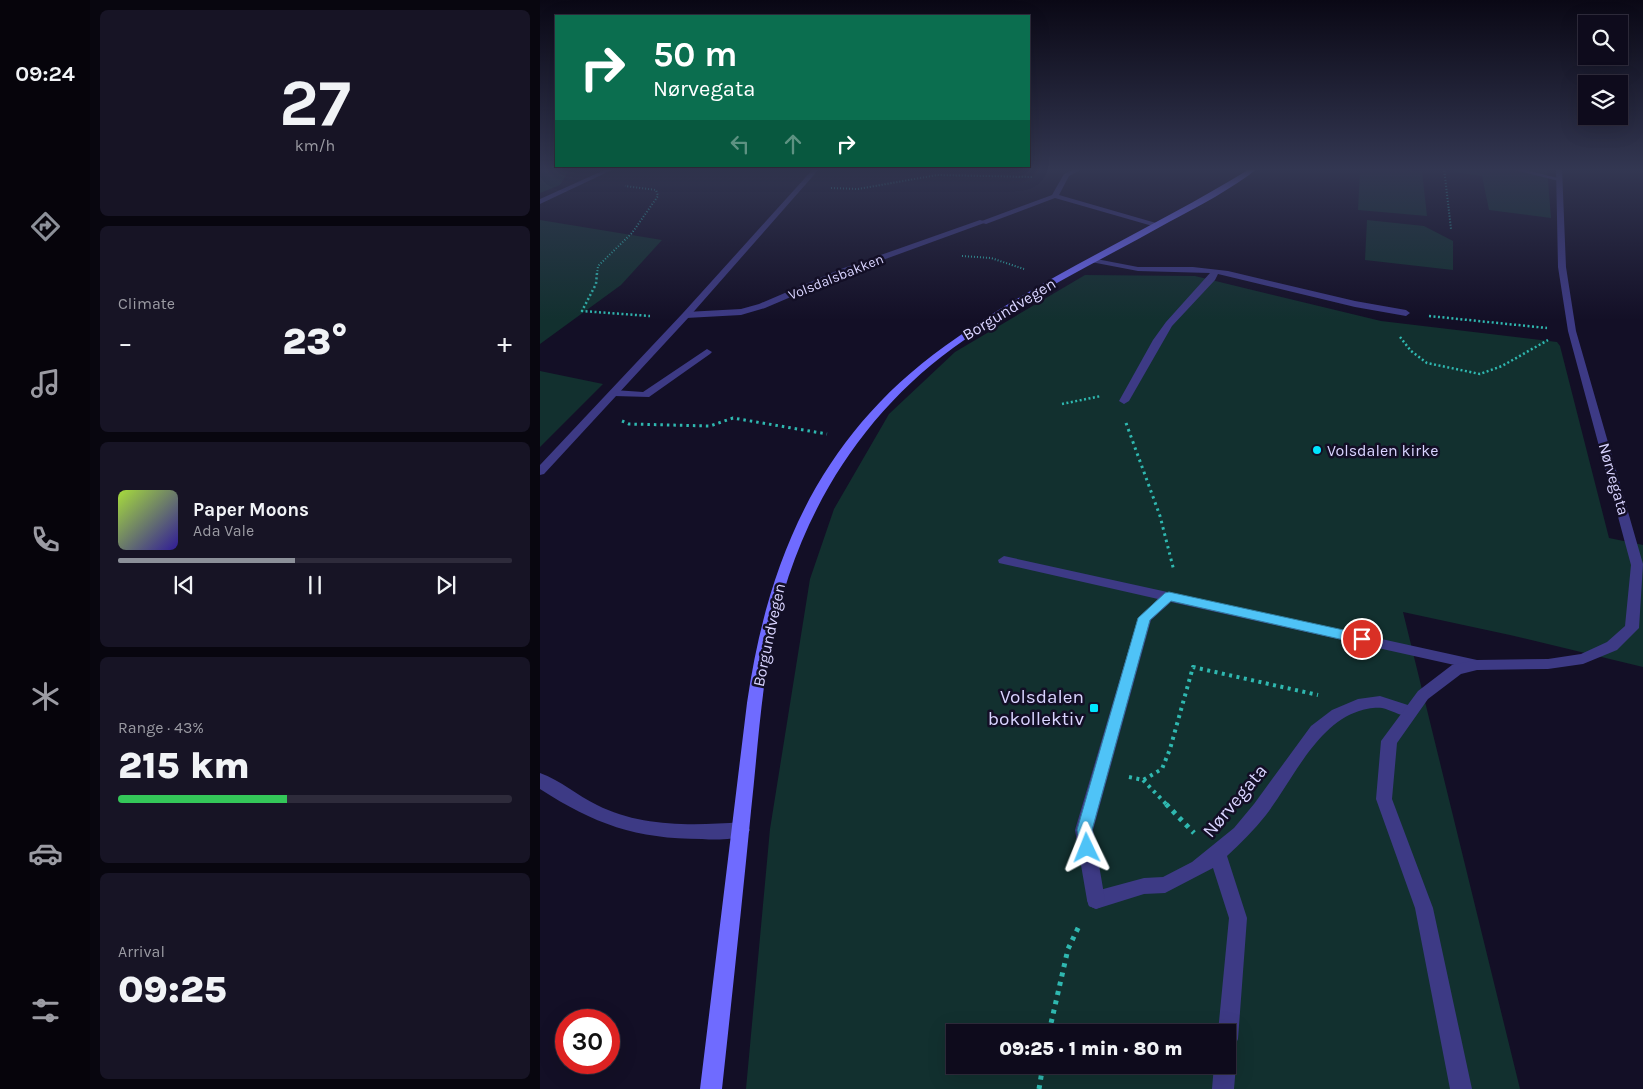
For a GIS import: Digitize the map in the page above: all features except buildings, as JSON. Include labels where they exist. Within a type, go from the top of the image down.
[{"type":"main road","name":"Borgundvegen","points":[[711,1089],[759,675],[774,600],[801,528],[830,473],[863,428],[916,372],[975,329],[1169,219]]},
{"type":"street","points":[[540,472],[686,315],[772,219]]},
{"type":"street","name":"Volsdalsbakken","points":[[686,315],[741,312],[762,306],[844,271],[992,219]]},
{"type":"street","points":[[1137,219],[1159,225]]},
{"type":"street","name":"Nørvegata","points":[[1004,560],[1477,664],[1548,664],[1583,659],[1612,646],[1632,628],[1637,565],[1572,331],[1562,267],[1560,219]]},
{"type":"street","points":[[1094,260],[1138,269],[1214,271],[1406,314]]},
{"type":"street","points":[[1127,397],[1158,340],[1212,278],[1214,271]]},
{"type":"street","points":[[614,393],[645,395],[707,352]]},
{"type":"street","points":[[1096,900],[1084,830],[1145,618],[1169,596]]},
{"type":"street","name":"Nørvegata","points":[[1461,1089],[1424,908],[1384,799],[1389,741],[1409,711],[1440,680],[1457,669],[1477,664]]},
{"type":"street","name":"Nørvegata","points":[[1096,900],[1144,886],[1165,885],[1198,868],[1217,854],[1240,833],[1260,809],[1317,730],[1337,714],[1358,705],[1380,702],[1409,711]]},
{"type":"street","points":[[540,780],[573,801],[610,818],[650,828],[709,833],[741,830]]},
{"type":"street","points":[[1217,854],[1238,918],[1229,1024]]},
{"type":"street","points":[[1223,1089],[1224,1074]]},
{"type":"path","points":[[641,316],[582,311],[596,284],[598,266],[632,233],[642,219]]},
{"type":"path","points":[[1450,219],[1451,229]]},
{"type":"path","points":[[958,256],[991,258],[1027,270]]},
{"type":"path","points":[[1379,309],[1385,320],[1420,359],[1427,363],[1480,374],[1502,366],[1554,336]]},
{"type":"path","points":[[1432,316],[1539,327]]},
{"type":"path","points":[[1062,404],[1121,391],[1127,397],[1123,410],[1127,429],[1160,516],[1173,564],[1174,579],[1169,596]]},
{"type":"path","points":[[616,420],[629,424],[710,426],[726,419],[739,419],[830,434]]},
{"type":"path","points":[[1143,780],[1162,769],[1170,749],[1193,667],[1322,696],[1346,710]]},
{"type":"path","points":[[1101,771],[1143,780],[1181,821],[1217,854]]},
{"type":"path","points":[[1052,1024],[1068,949],[1083,917],[1096,900]]},
{"type":"path","points":[[1039,1089],[1042,1074]]},
{"type":"green space","points":[[540,220],[662,240],[621,285],[540,344]]},
{"type":"green space","points":[[1367,220],[1424,226],[1453,241],[1453,270],[1365,260]]},
{"type":"green space","points":[[1085,275],[1195,276],[1381,321],[1557,342],[1560,346],[1609,538],[1643,545],[1643,667],[1403,612],[1520,1089],[746,1089],[770,829],[810,579],[834,509],[889,414],[955,352]]},
{"type":"green space","points":[[540,371],[603,384],[540,447]]},
{"type":"place","name":"Volsdalen kirke","points":[[1317,450]]},
{"type":"place","name":"Volsdalen bokollektiv","points":[[1094,708]]},
{"type":"route","points":[[1087,848],[1084,830],[1145,618],[1169,596],[1362,639]]}]
